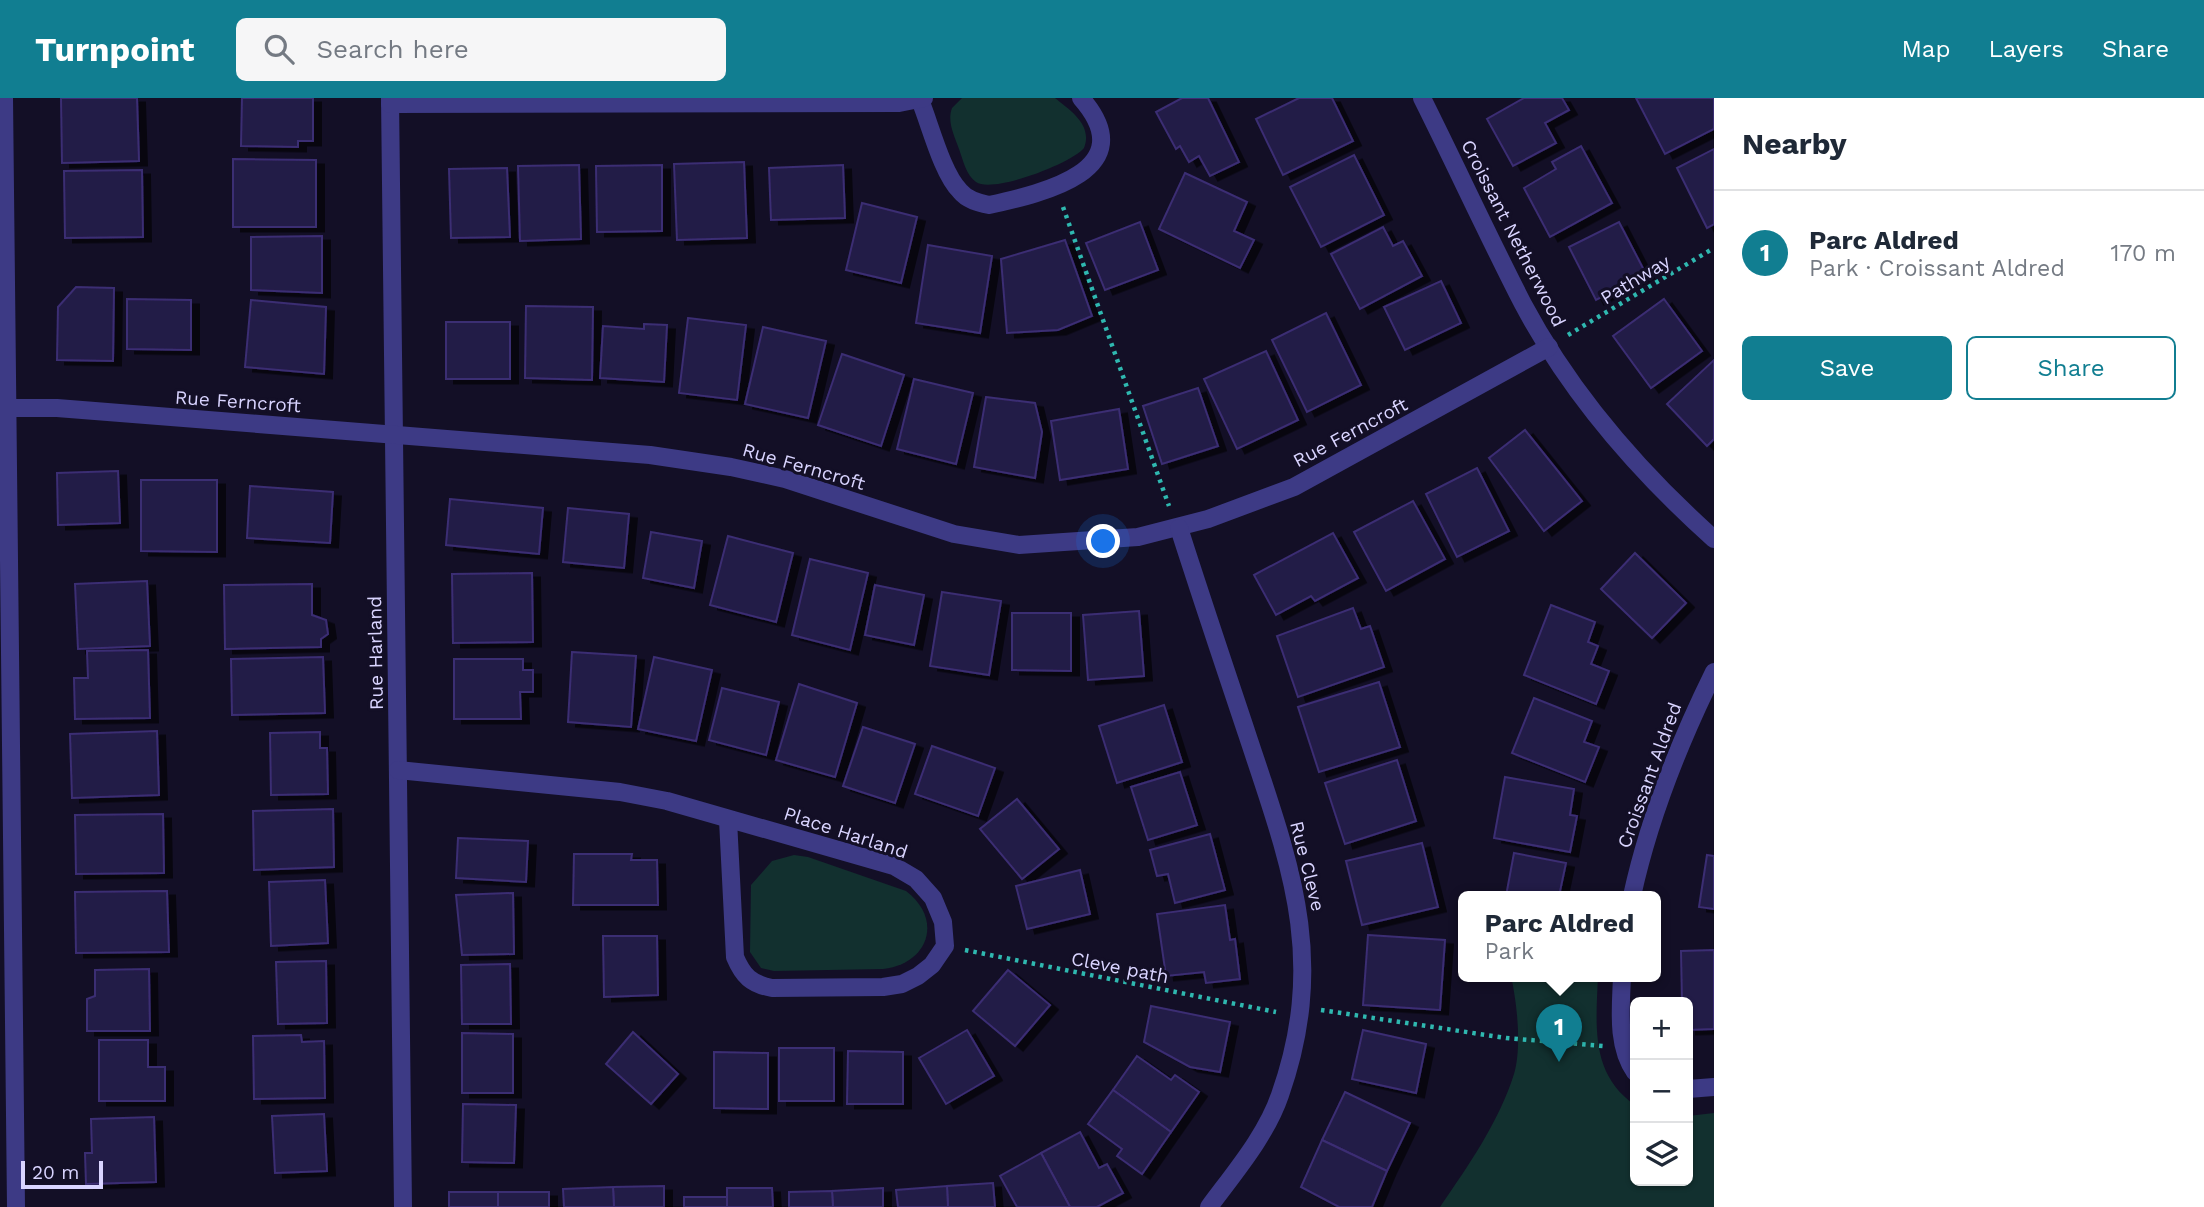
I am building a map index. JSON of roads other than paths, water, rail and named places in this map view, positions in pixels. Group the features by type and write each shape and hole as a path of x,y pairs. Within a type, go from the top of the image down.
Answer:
{"street":[{"path":"4,98 4,408 16,1207"},
{"path":"390,101 899,103 922,99 951,178 960,192 975,202 989,205 1080,177 1094,163 1100,149 1100,130 1093,112 1081,98"},
{"name":"Croissant Netherwood","path":"1422,98 1524,306 1549,347 1607,430 1653,482 1714,539"},
{"name":"Rue Harland","path":"390,101 403,1207"},
{"name":"Rue Ferncroft","path":"4,408 71,409 650,455 731,467 785,480 954,534 1019,545 1138,537 1179,528 1294,487 1549,347"},
{"name":"Rue Cleve","path":"1179,528 1289,858 1302,930 1298,1026 1279,1097 1255,1142 1209,1207"},
{"name":"Croissant Aldred","path":"1633,891 1640,858 1667,779 1686,728 1714,672"},
{"name":"Place Harland","path":"398,770 620,792 667,801 728,820 782,832 885,864 916,879 933,898 943,922 945,946 932,965 902,984 772,988 755,985 742,973 735,957 728,820"},
{"path":"1622,982 1622,1035 1630,1064"},
{"path":"1693,1089 1714,1087"}],"place":[{"name":"Parc Aldred","path":"1559,1062"}]}
